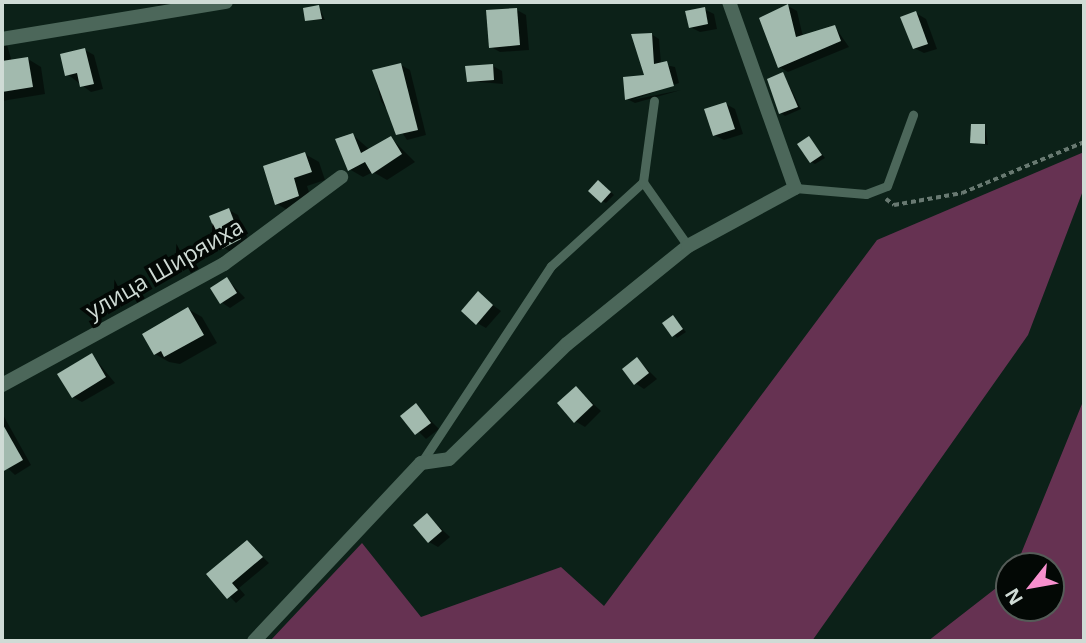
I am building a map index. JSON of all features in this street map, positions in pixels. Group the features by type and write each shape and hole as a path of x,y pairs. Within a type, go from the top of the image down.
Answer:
{"street":[{"path":"2,39 226,2"},
{"path":"254,641 421,463 449,459 567,344 688,246 795,188 729,2"},
{"name":"улица Ширяиха","path":"2,386 224,264 341,177"}],"lane":[{"path":"421,463 551,267 643,182 654,101"},
{"path":"795,188 878,192 892,178 913,115"},
{"path":"643,182 688,246"}],"path":[{"path":"878,192 894,205 962,193 1084,142"}],"shaded area":[{"path":"1084,152 1084,188 1028,335 812,641 270,641 362,543 421,617 561,567 604,606 877,240"},
{"path":"1084,399 1084,641 928,641 995,589 995,622 1065,622 1065,552 1022,552"}],"building":[{"path":"788,4 796,37 835,25 841,41 778,68 759,18"},
{"path":"319,5 322,19 305,21 303,8"},
{"path":"705,7 708,24 689,28 685,11"},
{"path":"517,8 520,45 489,48 486,10"},
{"path":"916,11 928,44 913,49 900,17"},
{"path":"652,33 654,64 667,61 674,86 625,100 623,77 644,75 631,34"},
{"path":"85,48 94,84 80,87 77,73 65,76 60,54"},
{"path":"28,57 33,87 2,92 2,61"},
{"path":"401,63 418,130 396,135 372,70"},
{"path":"493,64 494,80 467,82 465,66"},
{"path":"783,72 798,107 779,114 767,79"},
{"path":"726,102 735,129 713,136 704,109"},
{"path":"971,124 985,124 985,144 970,143"},
{"path":"353,133 361,153 391,136 402,154 372,174 365,162 348,171 335,139"},
{"path":"809,136 822,155 810,163 797,144"},
{"path":"305,152 312,172 294,178 299,196 275,205 263,166"},
{"path":"598,180 611,192 601,203 588,191"},
{"path":"229,208 241,239 222,249 209,216"},
{"path":"227,277 237,293 220,304 210,288"},
{"path":"478,291 493,305 476,325 461,311"},
{"path":"188,307 204,335 164,357 161,351 154,355 142,334"},
{"path":"673,315 683,329 672,337 662,323"},
{"path":"92,353 106,377 72,398 57,374"},
{"path":"637,357 649,373 634,385 622,369"},
{"path":"576,386 593,405 574,423 557,403"},
{"path":"416,403 431,423 415,435 400,416"},
{"path":"2,423 23,460 2,472"},
{"path":"427,513 442,531 428,543 413,525"},
{"path":"247,540 263,557 232,583 238,590 227,599 206,574"}]}
